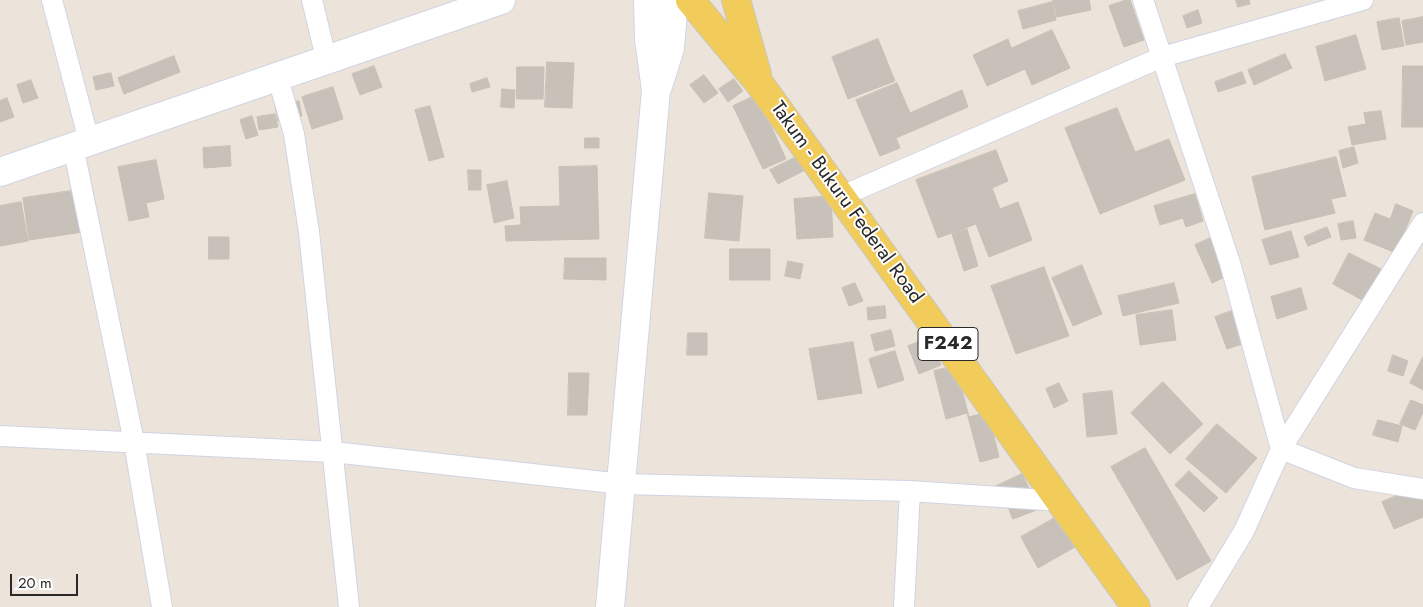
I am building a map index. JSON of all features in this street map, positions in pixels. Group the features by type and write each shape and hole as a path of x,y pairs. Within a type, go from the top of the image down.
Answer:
{"main road":[{"name":"Takum - Bukuru Federal Road","path":"690,0 760,83 1136,607"},
{"name":"F242","path":"736,0 760,83"}],"street":[{"path":"52,0 81,143 162,607"},
{"path":"312,0 326,58"},
{"path":"0,172 326,58 501,0"},
{"path":"610,607 656,90 649,39 648,0"},
{"path":"656,90 670,48 674,0"},
{"path":"1143,0 1230,263 1281,449"},
{"path":"842,196 1162,57 1363,0"},
{"path":"277,75 294,134 309,232 349,607"},
{"path":"1198,607 1244,531 1281,449 1423,223"},
{"path":"0,436 333,452 622,484 910,490 1060,501"},
{"path":"1281,449 1354,478 1423,489"},
{"path":"904,607 910,490"}],"building":[{"path":"1053,0 1089,0 1091,10 1057,17"},
{"path":"1130,0 1144,40 1124,47 1109,6"},
{"path":"1236,0 1249,0 1250,4 1238,7"},
{"path":"1052,2 1056,20 1023,29 1018,11"},
{"path":"1198,10 1202,23 1187,28 1183,16"},
{"path":"1423,17 1423,42 1406,45 1402,21"},
{"path":"1399,18 1404,46 1382,50 1377,22"},
{"path":"1052,30 1070,68 1032,85 1025,69 987,86 973,55 1008,39 1011,48"},
{"path":"1356,35 1366,69 1325,81 1316,47"},
{"path":"878,39 895,81 848,99 832,57"},
{"path":"1285,54 1292,68 1254,85 1248,70"},
{"path":"174,56 180,72 124,94 118,78"},
{"path":"547,62 574,63 572,108 545,107"},
{"path":"374,66 382,87 360,95 352,74"},
{"path":"1403,66 1423,66 1423,127 1402,127"},
{"path":"517,67 544,67 543,99 517,99"},
{"path":"1242,72 1246,83 1218,92 1215,82"},
{"path":"111,73 114,86 96,90 93,77"},
{"path":"704,75 718,93 704,103 690,85"},
{"path":"487,78 490,87 472,92 470,84"},
{"path":"734,79 743,91 728,102 719,89"},
{"path":"31,80 38,98 23,103 17,85"},
{"path":"897,83 910,113 962,90 968,107 896,138 900,148 880,156 856,100"},
{"path":"333,87 343,119 312,129 302,97"},
{"path":"502,89 515,90 514,108 501,107"},
{"path":"757,95 786,159 763,169 733,106"},
{"path":"7,98 14,117 0,122 0,101"},
{"path":"299,101 302,116 278,121 275,106"},
{"path":"430,106 444,157 429,161 415,110"},
{"path":"1117,108 1135,152 1169,139 1185,180 1100,214 1065,128"},
{"path":"1381,111 1386,139 1352,145 1348,127 1366,124 1364,113"},
{"path":"275,114 278,127 259,130 257,117"},
{"path":"252,116 258,135 246,139 240,120"},
{"path":"585,138 599,138 599,148 585,148"},
{"path":"230,146 231,166 204,168 203,148"},
{"path":"1354,147 1358,163 1343,168 1339,151"},
{"path":"996,150 1008,181 992,188 1000,209 1018,202 1032,240 989,257 976,224 938,238 916,180"},
{"path":"800,155 807,169 778,184 770,170"},
{"path":"1336,157 1346,196 1331,199 1335,213 1265,230 1252,177"},
{"path":"156,160 164,199 146,203 149,217 129,221 118,167"},
{"path":"597,166 599,239 506,241 505,226 521,225 520,207 560,206 559,167"},
{"path":"468,170 481,170 481,190 469,190"},
{"path":"507,181 514,218 494,223 487,185"},
{"path":"78,190 83,232 29,240 23,198"},
{"path":"709,193 743,196 739,241 705,238"},
{"path":"1195,194 1203,221 1186,227 1183,218 1160,225 1154,206"},
{"path":"831,196 833,237 797,239 794,199"},
{"path":"21,202 28,241 0,246 0,206"},
{"path":"1396,204 1413,211 1396,253 1364,240 1375,213 1390,219"},
{"path":"1353,221 1356,238 1341,240 1338,224"},
{"path":"1327,227 1331,237 1308,246 1304,237"},
{"path":"967,229 978,266 964,271 952,234"},
{"path":"1291,231 1299,257 1270,265 1262,240"},
{"path":"1219,234 1236,272 1212,283 1195,245"},
{"path":"209,237 229,237 229,259 209,259"},
{"path":"730,249 770,249 770,280 730,280"},
{"path":"1349,253 1381,269 1364,301 1333,284"},
{"path":"565,258 606,258 606,280 564,279"},
{"path":"788,261 803,264 800,279 785,276"},
{"path":"1082,265 1102,314 1073,326 1052,278"},
{"path":"1044,267 1069,336 1016,354 991,286"},
{"path":"855,283 863,301 849,306 842,288"},
{"path":"1174,283 1179,303 1123,316 1118,296"},
{"path":"1301,288 1307,309 1277,319 1271,297"},
{"path":"885,306 886,318 868,320 867,308"},
{"path":"1242,307 1254,340 1227,349 1215,317"},
{"path":"1172,310 1176,340 1140,345 1136,315"},
{"path":"891,330 895,346 875,351 871,335"},
{"path":"688,333 707,333 707,355 687,355"},
{"path":"930,338 941,365 919,374 908,346"},
{"path":"853,342 862,393 818,400 809,349"},
{"path":"895,351 904,380 878,388 869,359"},
{"path":"1393,355 1408,361 1403,376 1388,371"},
{"path":"1423,357 1423,390 1410,383"},
{"path":"956,366 969,417 988,412 999,457 980,462 967,413 946,419 934,371"},
{"path":"569,373 589,373 587,415 568,415"},
{"path":"1163,382 1203,424 1170,454 1131,413"},
{"path":"1059,383 1068,401 1054,408 1046,389"},
{"path":"1112,391 1117,434 1087,437 1083,394"},
{"path":"1411,400 1423,405 1423,412 1415,430 1400,424"},
{"path":"1378,420 1402,426 1398,442 1373,435"},
{"path":"1217,424 1257,458 1226,493 1186,459"},
{"path":"1145,448 1211,561 1177,580 1111,467"},
{"path":"1189,471 1218,498 1204,512 1175,485"},
{"path":"1022,474 1029,488 998,504 990,489"},
{"path":"1417,487 1423,502 1423,517 1394,529 1382,502"},
{"path":"1007,504 1042,508 1013,519"},
{"path":"1058,516 1075,547 1038,568 1021,537"}]}
